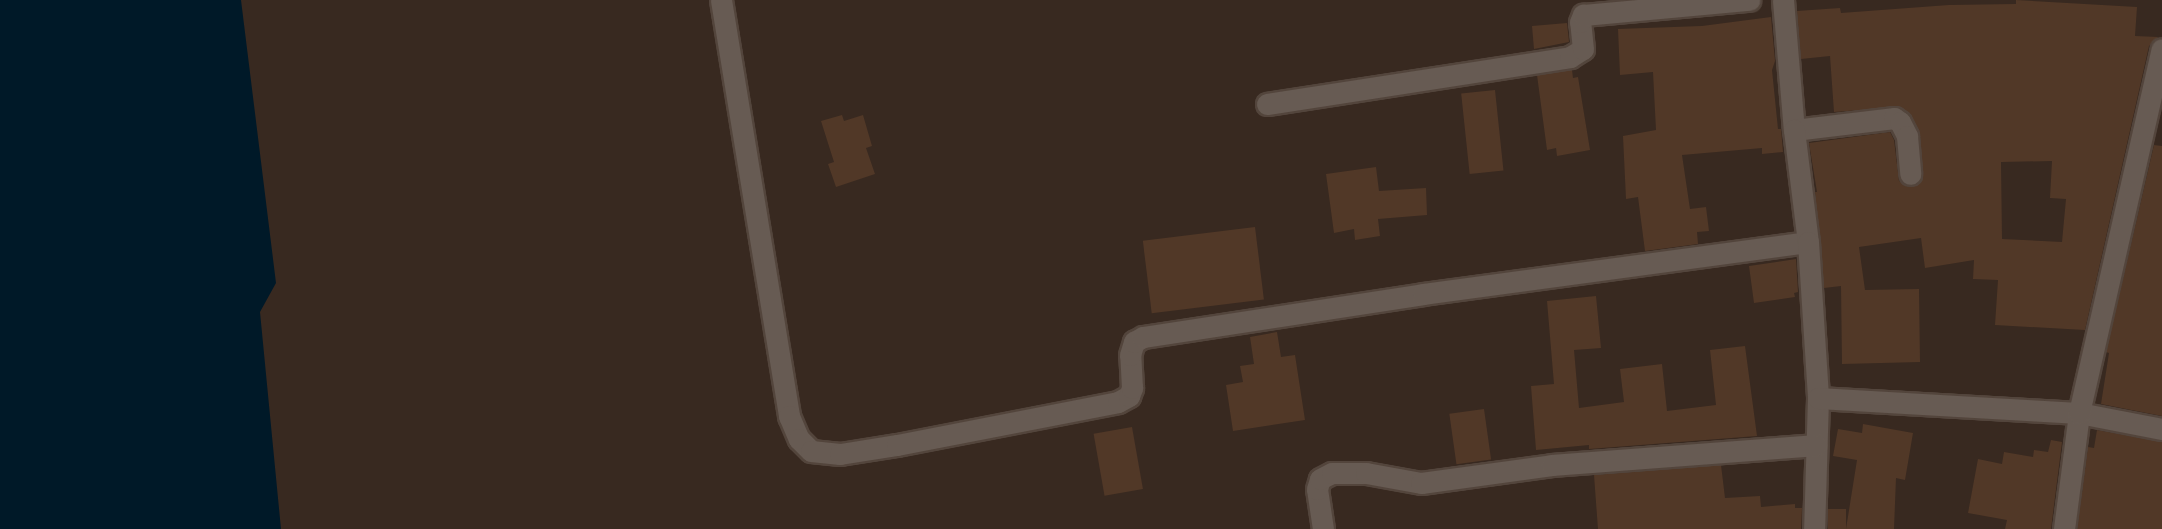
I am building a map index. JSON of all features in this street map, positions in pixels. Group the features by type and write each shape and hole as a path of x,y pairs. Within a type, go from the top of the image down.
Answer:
{"street":[{"path":"721,0 789,416 799,439 811,451 840,454 886,447 1118,401 1129,396 1132,388 1130,355 1134,342 1143,337 1423,294 1808,242"},
{"path":"1268,104 1570,57 1583,49 1580,22 1583,15 1749,0"},
{"path":"1783,0 1794,130 1808,242 1818,398 1814,529"},
{"path":"2064,529 2079,414 2162,49"},
{"path":"1794,130 1895,118 1907,136 1909,174"},
{"path":"1818,398 2079,414 2162,429"},
{"path":"1323,529 1317,489 1320,479 1332,472 1366,473 1421,483 1552,465 1816,445"}],"water":[{"path":"0,0 241,0 276,283 260,312 281,529 0,529"}],"building":[{"path":"2016,0 2137,7 2135,36 2158,37 2149,46 2085,330 1995,325 1998,280 1973,279 1974,260 1925,268 1921,238 1859,247 1865,290 1919,289 1920,362 1842,364 1841,286 1824,288 1817,192 1809,143 1890,132 1894,140 1899,181 1910,187 1922,179 1920,135 1911,116 1900,107 1834,112 1830,56 1801,59 1797,11 1840,8 1841,13 1949,5 2016,4","holes":["2052,161 2050,198 2066,199 2062,242 2002,239 2001,162"]},
{"path":"1771,17 1775,61 1772,70 1783,152 1762,154 1762,148 1682,155 1690,209 1706,207 1709,231 1697,232 1698,244 1645,251 1638,197 1626,199 1623,136 1656,130 1653,72 1620,75 1618,29 1702,26"},
{"path":"1567,23 1569,42 1534,49 1532,26"},
{"path":"1572,70 1573,78 1578,77 1590,150 1557,156 1556,148 1547,150 1537,75"},
{"path":"1495,90 1503,171 1470,174 1461,94"},
{"path":"842,115 844,121 863,115 872,146 866,148 875,174 836,187 828,164 834,162 821,121"},
{"path":"2154,145 2162,146 2162,416 2101,404 2109,353 2106,352"},
{"path":"1376,167 1379,191 1426,188 1427,215 1378,219 1380,236 1355,240 1354,229 1334,233 1326,174"},
{"path":"1255,227 1264,299 1152,313 1143,241"},
{"path":"1796,259 1798,292 1794,293 1795,297 1754,303 1749,266"},
{"path":"1596,296 1601,348 1574,350 1579,408 1624,402 1620,369 1662,364 1667,411 1716,405 1710,350 1745,346 1757,436 1589,449 1589,445 1536,450 1531,386 1554,384 1547,301"},
{"path":"1277,332 1281,357 1295,355 1305,420 1233,431 1226,385 1243,382 1240,366 1254,364 1250,337"},
{"path":"1484,409 1491,460 1456,464 1449,414"},
{"path":"1863,424 1913,433 1905,480 1896,478 1894,529 1846,529 1857,460 1833,456 1838,429 1862,433"},
{"path":"1132,427 1143,489 1105,496 1094,434"},
{"path":"2097,430 2162,442 2162,529 2077,529 2088,447 2094,448"},
{"path":"2051,440 2062,442 2051,529 2005,529 2007,520 1968,513 1978,459 2002,464 2004,452 2033,457 2034,450 2048,452"},
{"path":"1721,465 1725,498 1760,496 1761,507 1795,504 1795,508 1802,508 1801,529 1598,529 1594,475"},
{"path":"1828,509 1846,509 1846,529 1828,529"}]}
